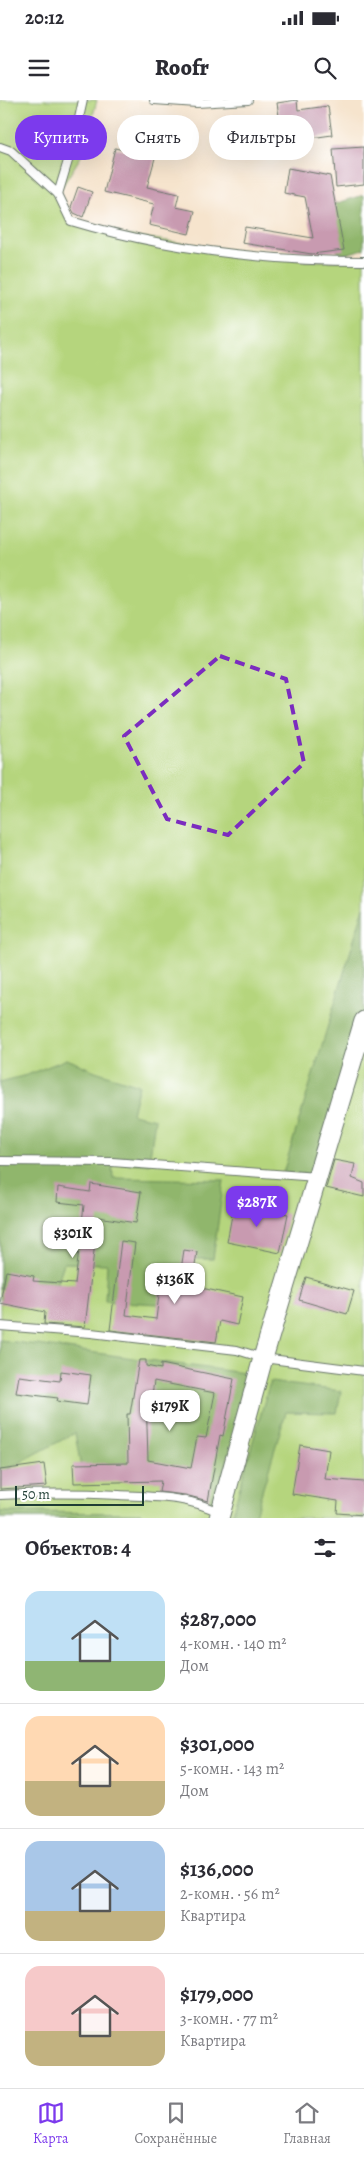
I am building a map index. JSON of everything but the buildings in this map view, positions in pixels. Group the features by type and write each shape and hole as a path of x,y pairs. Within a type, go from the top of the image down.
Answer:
{"street":[{"path":"220,1516 263,1358 364,1021"}],"lane":[{"path":"58,194 74,142 83,100"},
{"path":"154,100 197,104 248,100"},
{"path":"0,147 11,151 58,194 71,221 113,233 186,246 304,261 364,261"},
{"path":"0,1161 112,1162 317,1177"},
{"path":"0,1326 91,1333 237,1350 263,1358 364,1371"},
{"path":"0,1495 54,1492 154,1496 189,1501 220,1516"}],"highlighted area":[{"path":"220,656 286,679 304,763 228,835 167,819 124,736"}],"green space":[{"path":"0,100 97,100 93,115 15,115 15,160 79,160 58,193 71,221 113,233 304,261 364,261 364,1518 0,1518"},
{"path":"364,195 364,249 339,256 324,207"},
{"path":"364,907 364,1025 319,1175 283,1173"},
{"path":"67,1059 95,1071 139,1085 132,1114 155,1119 149,1164 112,1163 113,1178 224,1180 213,1259 192,1259 177,1305 105,1301 107,1264 64,1263 54,1294 0,1288 0,1082 27,1075"},
{"path":"0,1340 251,1374 215,1504 176,1485 130,1472 82,1474 75,1433 0,1473"},
{"path":"270,1382 341,1391 337,1413 286,1412 254,1518 231,1518"},
{"path":"0,1512 141,1513 143,1518 0,1518"}]}
